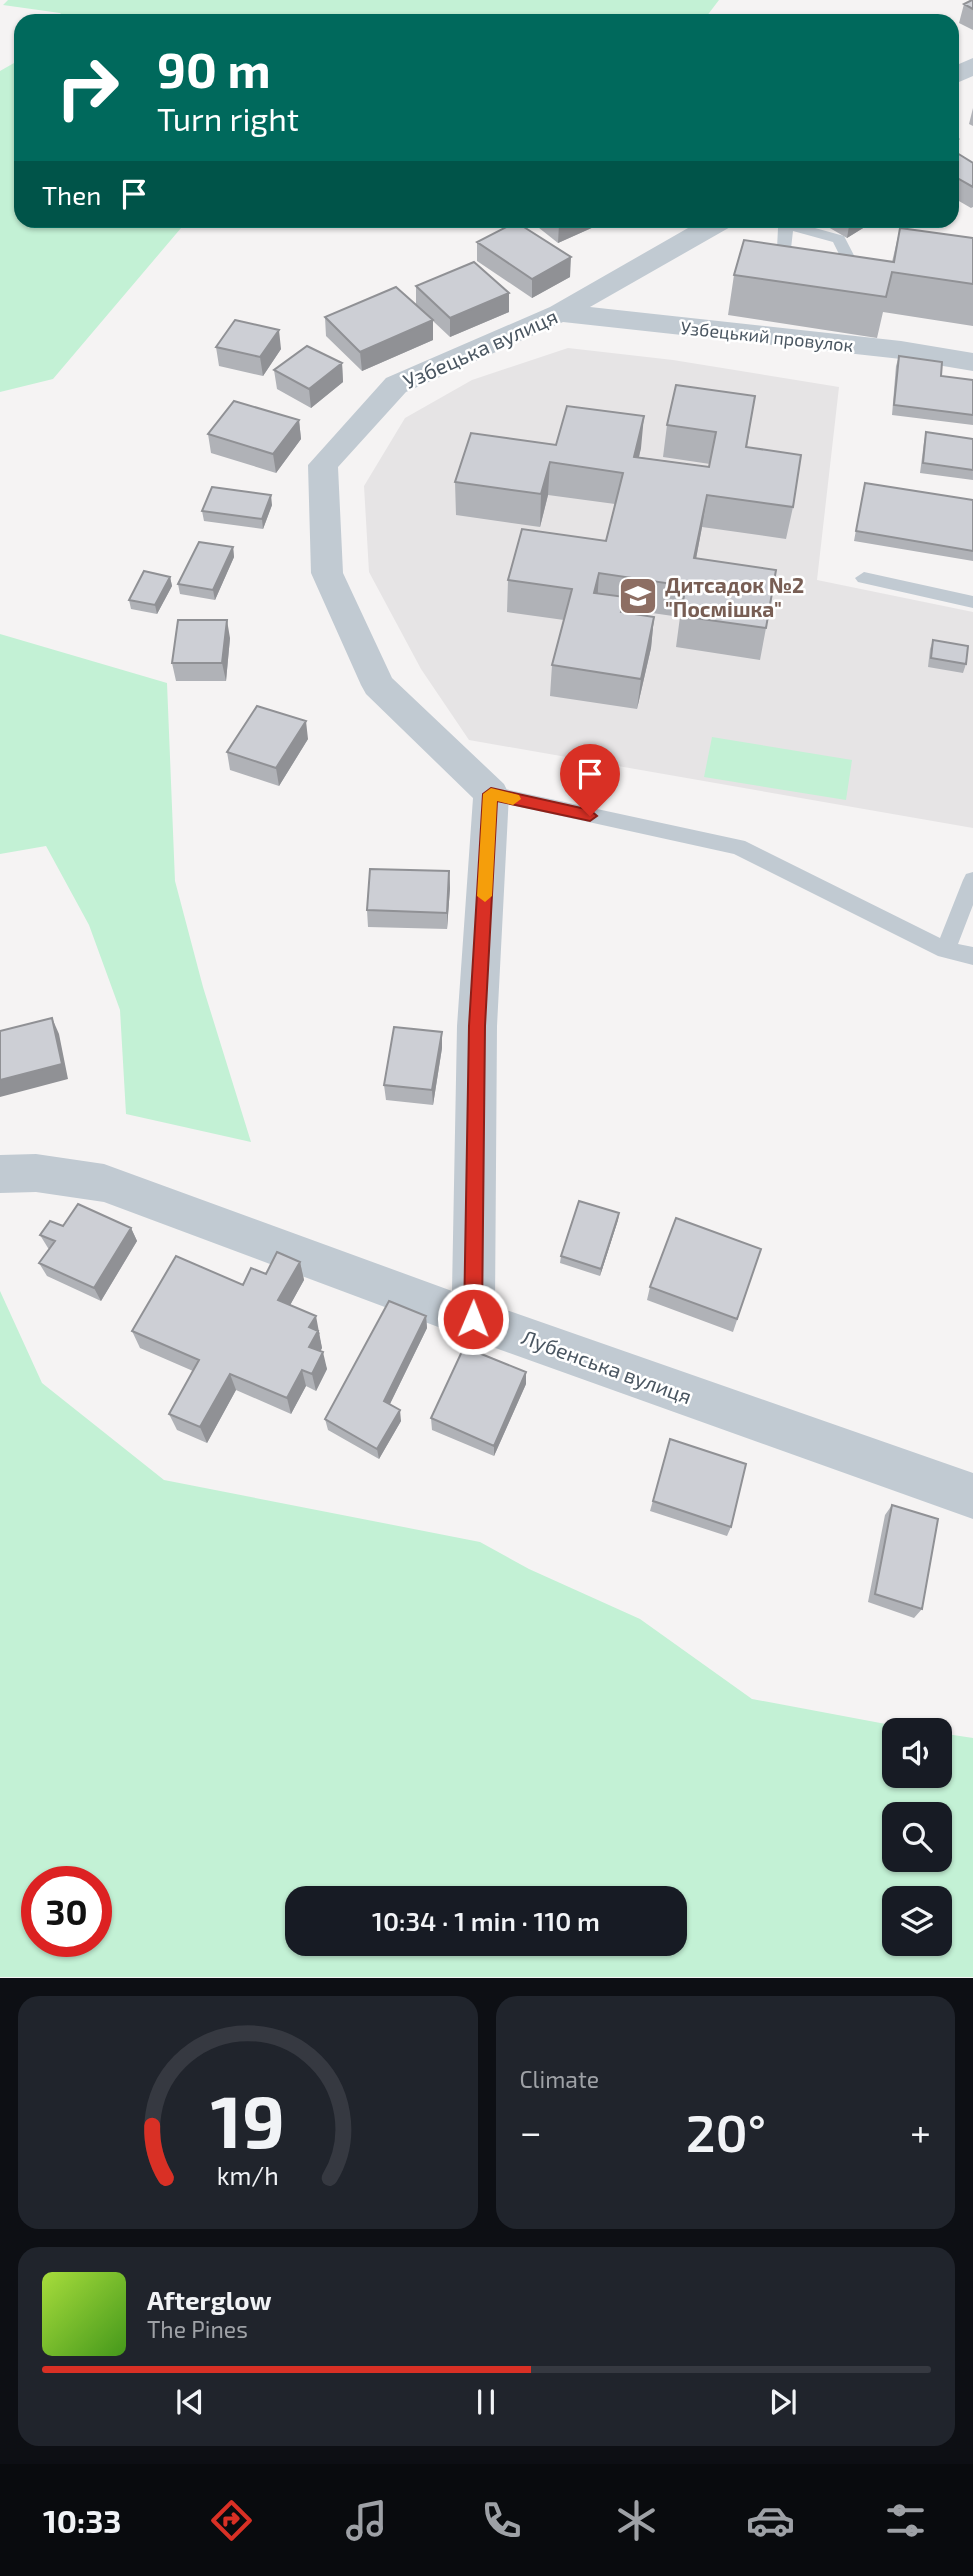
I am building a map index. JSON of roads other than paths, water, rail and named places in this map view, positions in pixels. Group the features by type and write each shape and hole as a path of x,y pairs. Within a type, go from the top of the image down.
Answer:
{"street":[{"name":"Узбецька вулиця","path":"491,794 378,685 327,573 323,465 396,385 560,313 708,228"},
{"name":"Узбецький провулок","path":"560,313 901,350 973,362"},
{"path":"473,1319 477,1026 491,794"},
{"name":"Лубенська вулиця","path":"0,1174 36,1173 104,1183 473,1319 973,1496"}],"lane":[{"path":"781,266 786,228"},
{"path":"797,228 839,239 852,267"},
{"path":"864,578 973,602"},
{"path":"491,794 738,848 945,950 973,956"},
{"path":"945,950 973,880"}],"place":[{"name":"Дитсадок №2 \"Посмішка\"","path":"638,596"}]}
